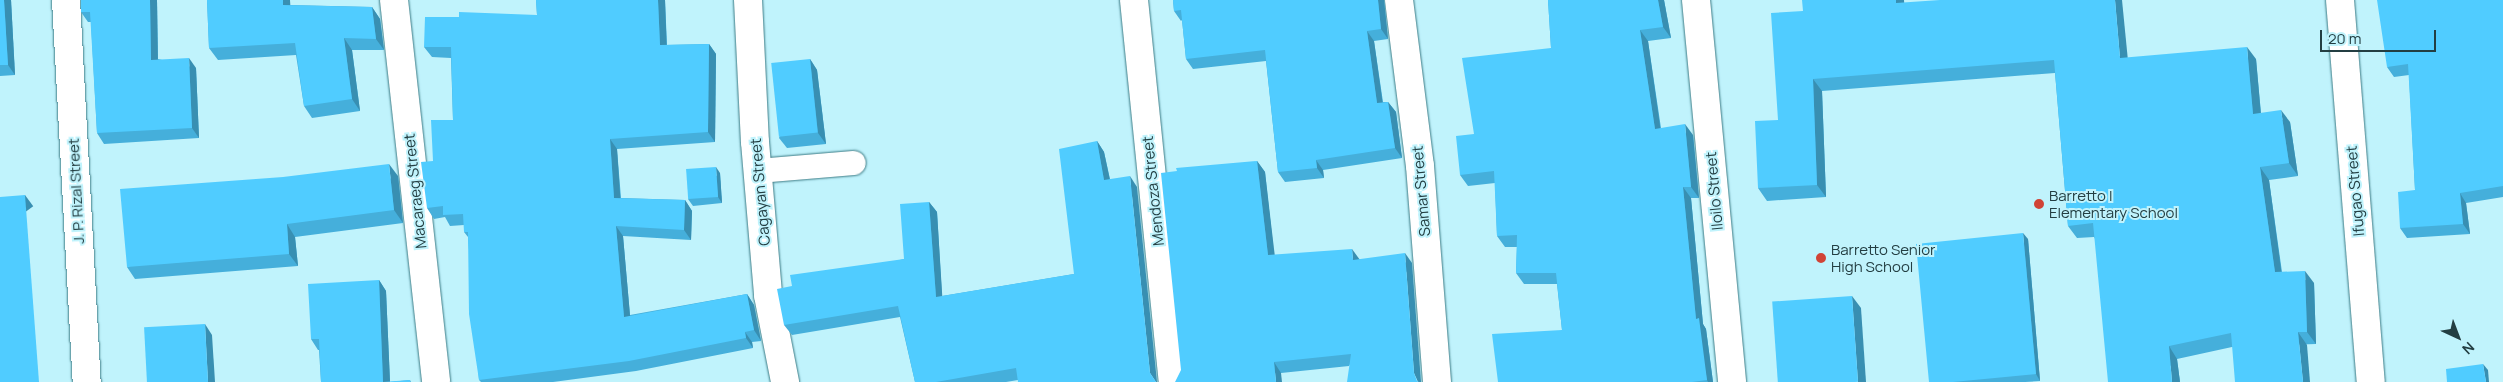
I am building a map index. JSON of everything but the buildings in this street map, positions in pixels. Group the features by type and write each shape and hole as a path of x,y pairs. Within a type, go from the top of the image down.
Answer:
{"street":[{"name":"J. P. Rizal Street","path":"66,0 87,382"},
{"name":"Macaraeg Street","path":"394,0 436,382"},
{"name":"Cagayan Street","path":"748,0 758,171 768,295 785,382"},
{"name":"Mendoza Street","path":"1134,0 1173,382"},
{"name":"Samar Street","path":"1399,0 1420,166 1438,382"},
{"name":"Iloilo Street","path":"1696,0 1732,382"},
{"name":"Ifugao Street","path":"2340,0 2371,382"}],"lane":[{"path":"758,171 854,163"}],"place":[{"name":"Barretto I Elementary School","path":"2039,204"},
{"name":"Barretto Senior High School","path":"1821,258"}]}
